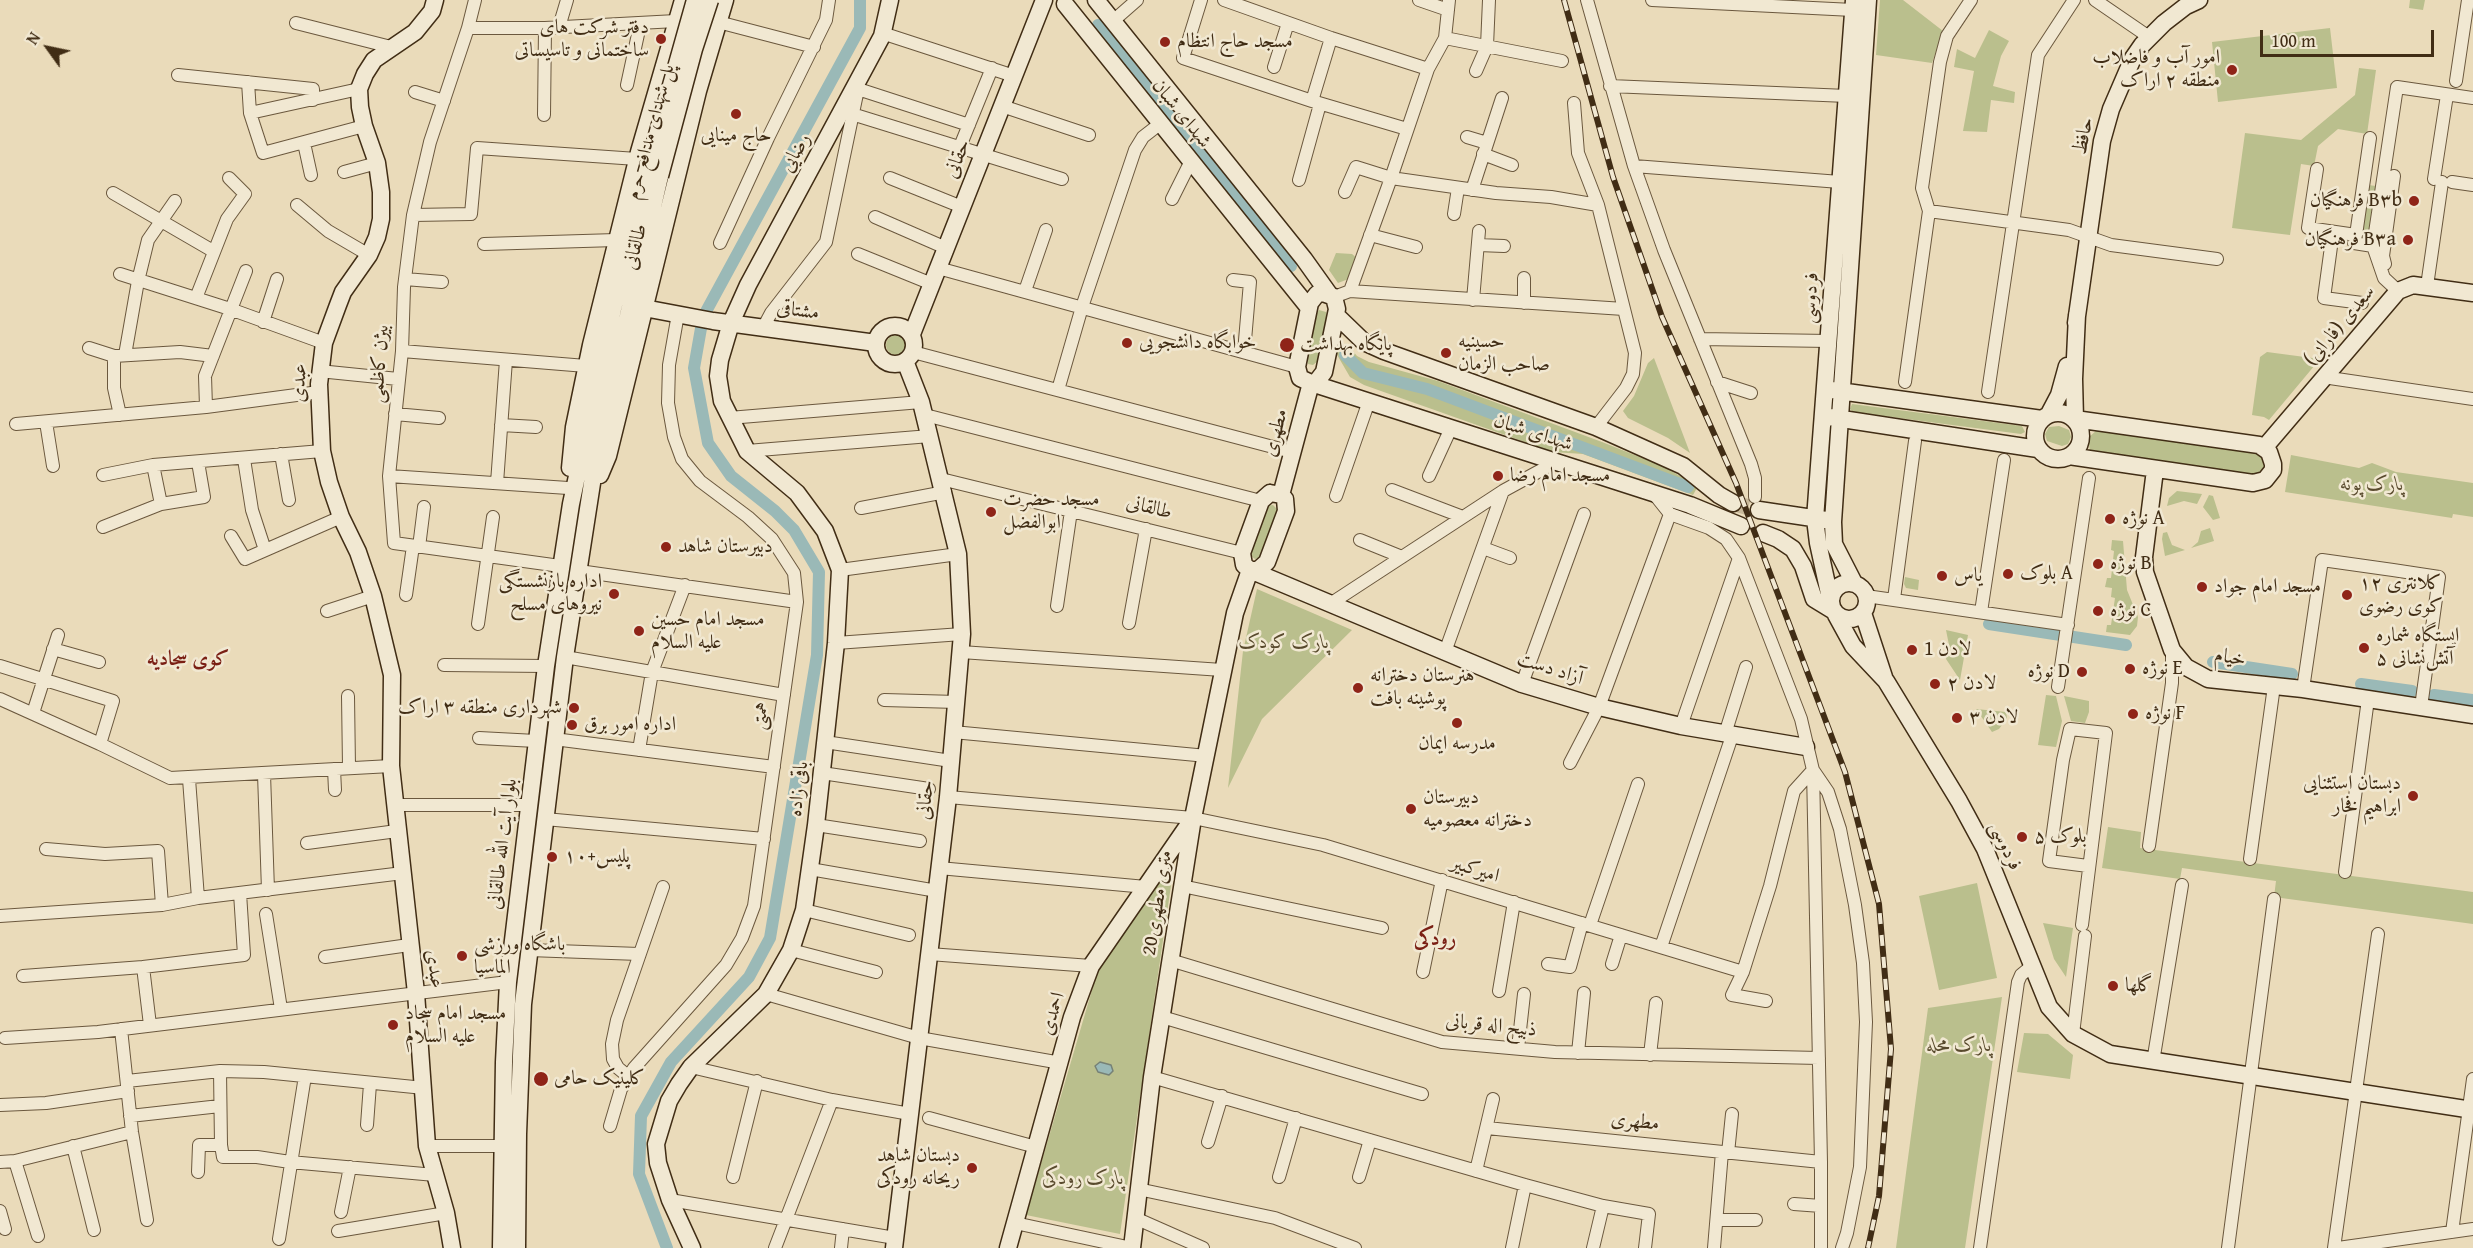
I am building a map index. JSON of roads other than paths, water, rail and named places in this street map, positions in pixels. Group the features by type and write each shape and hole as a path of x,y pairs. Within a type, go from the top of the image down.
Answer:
{"street":[{"path":"250,113 359,89 374,60 415,32 425,22 435,0"},
{"name":"بیژن کاظمی","path":"475,0 430,142 413,215 405,279 402,351 389,476 394,543 560,566"},
{"path":"559,27 567,0"},
{"name":"طالقانی","path":"569,496 574,427 586,366 638,156 683,0"},
{"name":"پل شهدای مدافع حرم","path":"653,175 695,0"},
{"name":"پل شهدای مدافع حرم","path":"590,449 613,309 653,175 710,0"},
{"name":"طالقانی","path":"589,504 608,456 680,160 724,0"},
{"path":"720,243 785,102 814,47 826,20 829,0"},
{"name":"رضایی","path":"731,323 753,277 859,83 882,33 890,0"},
{"name":"حقانی","path":"912,334 1044,0"},
{"name":"شهدای شبان","path":"1096,0 1331,296"},
{"path":"1113,21 1137,0"},
{"path":"1201,0 1183,58 1407,129"},
{"path":"1224,0 1428,69"},
{"path":"1350,291 1428,69 1445,38 1448,5 1419,0"},
{"path":"1476,71 1487,46 1489,0"},
{"path":"1587,0 1634,166 1664,250 1751,464 1755,478 1757,503 1833,522"},
{"path":"1652,0 1853,5"},
{"name":"فردوسی","path":"1854,583 1834,544 1833,522 1868,0"},
{"path":"1905,382 1929,211 1922,188 1940,62 1947,36 1971,0"},
{"path":"1988,392 2038,55 2074,0"},
{"path":"2095,0 2149,37"},
{"name":"حافظ","path":"2077,315 2102,141 2110,109 2133,58 2149,37 2186,6 2199,0"},
{"path":"2456,81 2468,0"},
{"name":"شهدای شبان","path":"1067,1 1309,308"},
{"name":"فردوسی","path":"1853,5 1825,389 1808,517 1818,543 1833,607 1853,646 1886,681 1942,771 1985,849 2049,1007 2073,1034"},
{"path":"468,28 640,25 676,21"},
{"path":"718,22 814,47"},
{"path":"296,23 391,47"},
{"path":"1274,67 1288,23"},
{"path":"627,85 640,25"},
{"path":"544,115 545,28"},
{"path":"882,33 1014,76"},
{"path":"1299,180 1331,38"},
{"path":"1445,38 1562,61"},
{"path":"959,149 992,68"},
{"path":"178,75 313,89 314,100"},
{"path":"248,82 250,113 263,153 364,126"},
{"path":"763,328 771,313 826,242 859,83 969,125"},
{"path":"657,85 677,98 688,97 698,91"},
{"path":"1610,86 1847,96"},
{"path":"2394,287 2383,256 2397,87 2473,98"},
{"name":"عبدی","path":"359,89 364,126 377,163 381,192 381,219 377,237 369,255 343,292 324,343 319,371 322,451 329,482 341,517 358,552 373,596 392,675 391,766 416,993 427,1146 446,1213 452,1248"},
{"path":"415,92 444,101"},
{"path":"2427,286 2443,181 2447,94"},
{"path":"1472,190 1502,98"},
{"path":"1574,103 1578,153 1598,205 1635,354 1633,374 1626,388 1596,427"},
{"path":"1002,106 1089,135"},
{"path":"852,114 1062,179"},
{"path":"1058,390 1082,307 1135,150 1143,137 1161,123"},
{"path":"1467,137 1512,165"},
{"path":"2370,138 2354,243 2373,246"},
{"path":"304,143 311,175"},
{"path":"413,215 471,214 477,148 638,156 647,147 661,145 674,150 680,160"},
{"path":"1172,199 1191,161"},
{"path":"345,172 377,163"},
{"path":"1634,166 1840,182"},
{"path":"1345,192 1356,167 1391,178 1472,190 1551,197 1598,205"},
{"path":"2317,169 2308,228 2356,235"},
{"path":"2365,170 2390,174"},
{"path":"2390,174 2373,246 2384,278 2394,287"},
{"path":"196,298 226,219 246,194 229,178"},
{"path":"890,178 962,207"},
{"path":"2443,181 2473,185"},
{"path":"1454,214 1458,188"},
{"path":"113,193 213,251"},
{"path":"120,415 114,388 119,356 148,240 175,201"},
{"path":"297,205 328,231 369,255"},
{"path":"1929,211 2069,230 2111,245 2217,259"},
{"path":"875,217 946,248"},
{"path":"1025,291 1046,230"},
{"path":"1473,300 1479,231"},
{"path":"2333,232 2324,298 2362,303"},
{"path":"1370,236 1416,247"},
{"path":"484,244 616,240"},
{"path":"1478,245 1504,246"},
{"path":"858,254 932,284"},
{"path":"938,268 1297,367"},
{"path":"206,407 205,376 246,271"},
{"path":"120,274 230,309 324,343"},
{"path":"1524,278 1524,303"},
{"path":"262,322 277,279"},
{"path":"405,279 442,282"},
{"path":"1233,280 1250,282 1244,352"},
{"name":"سعدی (فارابی)","path":"2265,448 2394,287 2427,286 2473,293"},
{"path":"1311,383 1300,378 1297,367 1309,308 1312,298 1317,294 1331,296 1350,291 1624,309"},
{"name":"مطهری","path":"1272,549 1286,510 1285,499 1281,495 1311,383 1317,381 1324,372 1336,315 1337,303 1331,296"},
{"name":"مشتاقی","path":"644,308 713,321 876,344"},
{"name":"همتی","path":"610,1126 621,1089 628,1077 651,1046 726,965 742,938 754,906 796,602 794,573 772,539 748,516 700,481 682,459 674,437 668,403 669,365 683,315"},
{"name":"شهدای شبان","path":"1336,315 1364,342 1596,427 1683,466 1719,495 1733,503"},
{"path":"2038,449 2035,433 2063,383 2077,315"},
{"path":"2069,456 2080,442 2080,430 2075,419 2074,379 2077,315"},
{"name":"باقی زاده","path":"692,1248 670,1200 658,1163 656,1144 669,1101 691,1067 766,994 791,950 804,910 836,643 840,570 825,531 797,493 747,451 729,418 722,401 718,376 723,347 731,323"},
{"path":"909,357 915,343 912,334 904,328 893,326 880,334 876,344 877,349 883,360 894,364 909,357 1058,390 1293,452"},
{"path":"1701,339 1829,341"},
{"path":"88,348 119,356 180,352 213,356"},
{"path":"402,351 586,366"},
{"name":"حقانی","path":"895,1243 948,797 962,634 958,554 943,485 909,357"},
{"path":"497,483 506,360"},
{"path":"319,371 398,379"},
{"path":"2324,377 2473,399"},
{"path":"1718,382 1751,393"},
{"name":"شهدای شبان","path":"1311,383 1654,494 1741,526"},
{"path":"1822,416 2038,449 2052,458 2069,456 2259,483 2265,480 2273,469 2272,457 2265,448 2075,419 2064,413 2045,416 1825,389"},
{"path":"16,424 206,407 319,392"},
{"path":"1336,496 1369,401"},
{"path":"729,418 923,408 1261,501"},
{"path":"395,414 439,418"},
{"path":"46,422 53,466"},
{"path":"501,425 536,428"},
{"path":"1429,476 1451,428"},
{"path":"747,451 930,436"},
{"path":"1893,599 1915,441"},
{"name":"بلوار آیت الله طالقانی","path":"501,1248 508,982 536,741 569,496 590,449"},
{"name":"بلوار آیت الله طالقانی","path":"517,1248 520,1063 529,950 565,657 589,504 590,449"},
{"path":"103,475 153,465 322,451"},
{"path":"281,454 289,500"},
{"path":"244,459 252,510 265,550"},
{"path":"1981,612 2004,460"},
{"path":"103,527 161,504 204,497 198,462"},
{"path":"1329,604 1503,491 1556,462"},
{"path":"153,465 161,504"},
{"name":"خیام","path":"2155,470 2144,564 2172,650 2186,667 2208,679 2303,689 2473,715"},
{"path":"389,476 497,483 569,496"},
{"path":"2058,687 2089,478"},
{"path":"861,508 943,485"},
{"name":"طالقانی","path":"943,485 1071,511 1242,553"},
{"path":"1392,490 1463,517"},
{"path":"1445,652 1503,491"},
{"path":"1272,549 1263,567 1258,570 1250,570 1244,565 1242,553 1261,501 1270,493 1281,495"},
{"path":"1654,494 1670,514 1719,534 1731,545 1801,719 1813,770 1820,1058 1821,1248"},
{"path":"406,595 424,507"},
{"path":"1057,606 1071,511"},
{"path":"1522,684 1584,514"},
{"path":"1570,763 1599,707 1670,514"},
{"path":"231,537 245,559 341,517"},
{"path":"477,624 493,517"},
{"path":"1129,623 1146,529"},
{"path":"1763,533 1793,549 1803,566 1814,599 1833,607 1841,618 1852,619 1863,613 1867,602 1866,596 1863,590 1854,583 1842,584 1836,587 1833,607"},
{"path":"1360,540 1402,557"},
{"path":"1482,548 1510,558"},
{"path":"1272,549 1282,572 1294,589"},
{"path":"840,570 958,554"},
{"path":"1681,726 1738,558"},
{"path":"2303,689 2322,560 2428,575 2439,577 2421,707"},
{"name":"آزاد دست","path":"1250,570 1522,684 1599,707 1681,726 1806,747"},
{"name":"20متری مطهری","path":"1132,1248 1152,1077 1193,818 1235,613 1250,570"},
{"path":"579,571 796,602"},
{"path":"639,750 652,672 685,585"},
{"path":"327,611 373,596"},
{"path":"1866,596 1981,612 2067,633"},
{"name":"فردوسی","path":"1863,613 1886,681"},
{"path":"836,643 962,634"},
{"path":"33,713 58,635"},
{"path":"53,649 99,662"},
{"path":"2150,846 2172,683 2172,650"},
{"path":"961,651 1222,670"},
{"path":"565,657 784,695"},
{"path":"444,665 546,666"},
{"path":"0,666 113,701 100,744"},
{"path":"1661,947 1729,735 1746,667"},
{"path":"2250,859 2274,686"},
{"path":"348,696 349,767"},
{"path":"0,699 170,778 189,779 391,766"},
{"path":"2345,872 2368,699"},
{"path":"884,700 957,702"},
{"path":"2088,866 2049,861 2063,760 2070,729 2106,734 2088,866 2073,1034 2110,1054 2471,1110"},
{"path":"953,732 1207,756"},
{"path":"479,738 536,741"},
{"path":"554,739 774,766"},
{"path":"825,742 951,761"},
{"path":"334,769 335,790"},
{"path":"1766,1001 1732,995 1743,972 1770,886 1794,791 1813,770"},
{"path":"1813,770 1828,792 1840,829 1855,905 1866,1022 1860,1167 1842,1248"},
{"path":"822,772 929,789"},
{"path":"264,774 268,890"},
{"path":"189,779 198,898"},
{"path":"1548,964 1570,967 1638,784"},
{"name":"امیرکبیر","path":"948,797 1193,818 1323,845 1743,972"},
{"path":"395,805 528,806"},
{"name":"احمدی","path":"1008,1248 1072,1017 1091,966 1193,818"},
{"path":"545,819 764,839"},
{"path":"816,825 920,841"},
{"path":"307,843 397,831"},
{"path":"46,849 105,854 158,851 162,905"},
{"path":"939,868 1146,887"},
{"path":"810,869 937,891"},
{"path":"0,916 162,905 198,898 403,873"},
{"path":"1423,972 1442,880"},
{"path":"2152,1062 2182,885"},
{"path":"628,1077 618,1068 613,1059 612,1044 617,1020 663,886"},
{"path":"1182,886 1382,928"},
{"path":"23,976 143,967 244,955 240,893"},
{"path":"2228,1248 2274,899"},
{"path":"1499,990 1514,902"},
{"path":"804,910 909,935"},
{"path":"266,915 280,1009"},
{"path":"2378,934 2336,1248 2473,1229"},
{"path":"1612,964 1622,935"},
{"path":"325,957 409,945"},
{"path":"529,950 639,954"},
{"path":"791,950 876,972"},
{"path":"929,954 1091,966"},
{"name":"ذبیح اله قربانی","path":"1170,960 1442,1042 1578,1053 1820,1058"},
{"path":"1980,1248 2018,982 2021,975 2032,966"},
{"path":"143,967 150,1025"},
{"path":"5,1038 121,1029 508,982"},
{"path":"1578,1053 1584,993"},
{"path":"766,994 919,1038 1061,1063"},
{"path":"1518,1048 1524,994"},
{"path":"1650,1055 1656,1003"},
{"path":"1162,1017 1422,1094"},
{"path":"121,1029 132,1132 147,1220"},
{"path":"691,1067 832,1100 910,1114"},
{"path":"0,1106 46,1103 127,1086 220,1071 264,1072 424,1088"},
{"path":"220,1071 222,1151"},
{"path":"279,1239 305,1076"},
{"path":"1152,1077 1525,1185 1603,1206 1649,1214 1645,1248"},
{"path":"2452,1232 2471,1110 2473,1079"},
{"path":"733,1178 757,1081"},
{"path":"367,1125 370,1084"},
{"path":"1208,1142 1222,1096"},
{"path":"1476,1171 1492,1099"},
{"path":"775,1248 832,1100"},
{"path":"130,1116 220,1106"},
{"path":"1714,1248 1725,1152 1732,1114"},
{"path":"929,1118 1036,1148"},
{"path":"1279,1177 1296,1118"},
{"name":"مطهری","path":"1487,1128 1821,1162"},
{"path":"0,1162 15,1161 132,1132"},
{"path":"1359,1177 1370,1140"},
{"path":"198,1172 199,1145 290,1162 435,1175"},
{"path":"73,1146 94,1230"},
{"path":"427,1146 502,1146"},
{"path":"15,1161 38,1236"},
{"path":"341,1212 350,1167"},
{"path":"1512,1248 1525,1185"},
{"path":"1138,1189 1275,1218 1355,1248"},
{"path":"670,1200 843,1229 895,1243"},
{"path":"1794,1204 1821,1206"},
{"path":"1593,1248 1603,1206"},
{"path":"0,1211 5,1229"},
{"path":"338,1231 446,1213"},
{"path":"1136,1218 1203,1248"},
{"path":"1717,1220 1756,1220"},
{"path":"1015,1223 1132,1248"},
{"path":"841,1248 843,1229"}],"water":[{"path":"1100,1062 1111,1065 1113,1071 1109,1075 1098,1072 1095,1066"}],"waterway":[{"path":"667,1248 639,1174 641,1116 671,1062 749,977 770,938 817,655 819,572 794,530 775,511 731,476 708,443 694,368 703,317 860,28 860,0"},
{"path":"1098,25 1291,266"},
{"path":"1345,355 1363,373 1427,389 1688,487"},
{"path":"1989,624 2126,645"},
{"path":"2213,662 2292,674"},
{"path":"2361,684 2412,691"},
{"path":"2434,695 2473,700"}],"tunnel":[{"path":"1733,503 1759,510"}],"railway":[{"path":"1564,0 1613,177 1662,317 1736,483 1845,772 1879,904 1891,1049 1879,1196 1868,1248"}],"place":[{"name":"دفتر شرکت های ساختمانی و تاسیساتی","path":"661,39"},
{"name":"مسجد حاج انتظام","path":"1165,42"},
{"name":"امور آب و فاضلاب منطقه ۲ اراک","path":"2232,70"},
{"name":"حاج مینایی","path":"736,114"},
{"name":"فرهنگیان B۳b","path":"2414,201"},
{"name":"فرهنگیان B۳a","path":"2408,240"},
{"name":"خوابگاه دانشجویی","path":"1127,343"},
{"name":"پایگاه بهداشت","path":"1287,345"},
{"name":"حسینیه صاحب الزمان","path":"1446,353"},
{"name":"مسجد امام رضا","path":"1498,476"},
{"name":"مسجد حضرت ابوالفضل","path":"991,512"},
{"name":"نوژه A","path":"2110,519"},
{"name":"دبیرستان شاهد","path":"666,547"},
{"name":"نوژه B","path":"2098,564"},
{"name":"بلوک A","path":"2008,574"},
{"name":"یاس","path":"1942,576"},
{"name":"مسجد امام جواد","path":"2202,587"},
{"name":"اداره بازنشستگی نیروهای مسلح","path":"614,594"},
{"name":"کلانتری ۱۲ کوی رضوی","path":"2347,595"},
{"name":"نوژه C","path":"2098,611"},
{"name":"مسجد امام حسین علیه السلام","path":"639,631"},
{"name":"ایستگاه شماره ۵ آتش‌نشانی","path":"2364,648"},
{"name":"لادن 1","path":"1912,650"},
{"name":"نوژه E","path":"2130,669"},
{"name":"نوژه D","path":"2082,672"},
{"name":"لادن ۲","path":"1935,684"},
{"name":"هنرستان دخترانه پوشینه بافت","path":"1358,688"},
{"name":"شهرداری منطقه ۳ اراک","path":"574,708"},
{"name":"نوژه F","path":"2133,714"},
{"name":"لادن ۳","path":"1957,718"},
{"name":"مدرسه ایمان","path":"1457,723"},
{"name":"اداره امور برق","path":"572,725"},
{"name":"دبستان استثنایی ابراهیم فخار","path":"2413,796"},
{"name":"دبیرستان دخترانه معصومیه","path":"1411,809"},
{"name":"بلوک ۵","path":"2022,837"},
{"name":"پلیس+۱۰","path":"552,857"},
{"name":"باشگاه ورزشی الماسیا","path":"462,956"},
{"name":"گلها","path":"2113,986"},
{"name":"مسجد امام سجاد علیه السلام","path":"393,1025"},
{"name":"کلینیک حامی","path":"541,1079"},
{"name":"دبستان شاهد ریحانه رودکی","path":"972,1168"}],"district":[{"name":"کوی سجادیه","path":"188,660"},
{"name":"رودکی","path":"1435,940"}],"park label":[{"name":"پارک پونه","path":"2372,485"},
{"name":"پارک کودک","path":"1284,643"},
{"name":"پارک محله","path":"1959,1046"},
{"name":"پارک رودکی","path":"1083,1179"}]}
